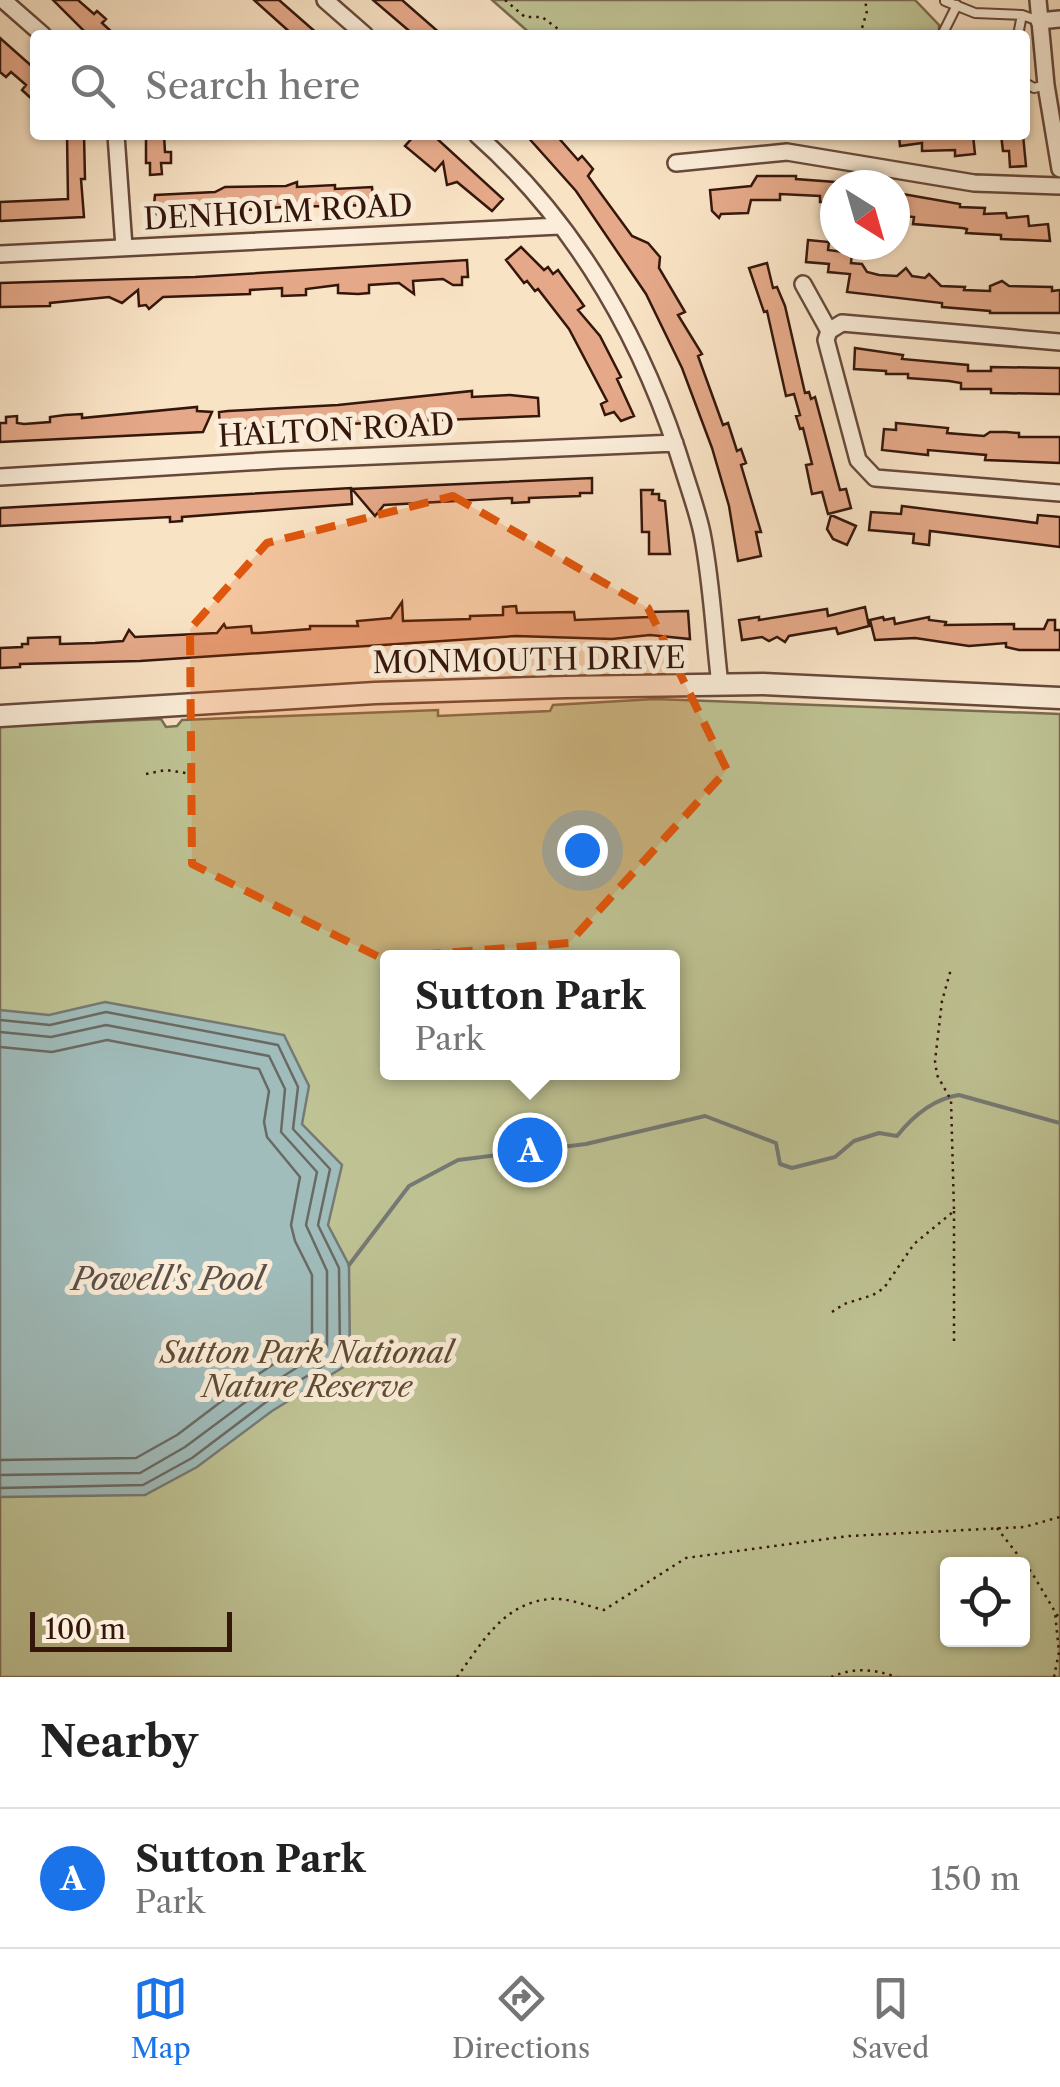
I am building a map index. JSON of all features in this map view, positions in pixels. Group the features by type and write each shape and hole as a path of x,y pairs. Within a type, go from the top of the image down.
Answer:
{"street":[{"path":"2,0 37,30"},
{"path":"325,0 359,30"},
{"path":"1038,0 1030,18 1060,169"},
{"path":"1030,18 1060,19"},
{"path":"116,140 124,247"},
{"path":"482,140 508,164 559,226 616,310 648,371 702,532 720,685"},
{"path":"676,163 696,168 762,152 787,152 974,183 1060,186"},
{"name":"DENHOLM ROAD","path":"0,254 559,226"},
{"path":"802,284 829,331 827,349 858,460 875,478 1060,494"},
{"path":"829,331 842,323 1060,342"},
{"name":"HALTON ROAD","path":"0,477 675,443"},
{"name":"MONMOUTH DRIVE","path":"0,716 375,693 720,685 1060,698"}],"lane":[{"path":"945,1 975,13 1030,18"},
{"path":"944,30 957,5"},
{"path":"1022,30 1030,18"},
{"path":"1030,86 1046,85"}],"path":[{"path":"505,0 525,17 542,17 559,30"},
{"path":"861,30 867,11 864,0"},
{"path":"146,774 166,770 186,773"},
{"path":"951,969 942,1001 935,1061 937,1076 950,1100 954,1344"},
{"path":"832,1312 884,1288 914,1244 954,1211"},
{"path":"457,1677 500,1619 525,1604 553,1598 604,1610 686,1558 849,1536 1024,1527 1060,1517"},
{"path":"996,1527 1032,1572 1060,1620"},
{"path":"1054,1677 1059,1652 1055,1612"},
{"path":"831,1677 869,1668 898,1677"}],"highlighted area":[{"path":"453,496 648,608 727,770 569,943 381,958 192,864 190,629 267,543"}],"green space":[{"path":"492,0 915,0 939,25 939,30 526,30"},
{"name":"Sutton Park National Nature Reserve","path":"655,699 1060,714 1060,1677 0,1677 0,726 161,719 166,727 177,726 182,720 438,710 438,716 550,711 553,705"}],"water":[{"name":"Powell's Pool","path":"105,1002 284,1035 309,1086 302,1124 342,1165 328,1225 349,1265 350,1363 272,1411 197,1467 145,1495 0,1497 0,1010 49,1015"}],"building":[{"path":"53,0 78,0 106,19 102,23 110,30 83,30"},
{"path":"254,0 279,0 313,30 287,30"},
{"path":"373,0 402,0 436,30 408,30"},
{"path":"0,38 30,65 30,97 22,90 26,85 11,72 6,77 0,72"},
{"path":"67,140 84,140 85,179 81,179 84,217 0,221 0,202 68,199"},
{"path":"146,140 164,140 165,152 171,152 171,163 161,163 162,174 150,175 150,163 146,163"},
{"path":"410,140 438,140 503,199 492,211 457,182 447,185 443,162 435,171 405,146"},
{"path":"530,140 560,140 578,160 582,156 593,169 588,176 632,236 648,243 660,257 659,268 685,312 678,315 702,354 698,356 723,425 728,423 737,451 741,449 746,463 741,465 761,532 756,532 761,556 738,561 729,506 682,368 646,294 576,191"},
{"path":"899,140 974,140 975,154 955,156 955,150 922,151 922,143 900,146"},
{"path":"1002,140 1023,140 1026,166 1010,167 1009,151 1003,151"},
{"path":"757,176 796,176 820,181 820,196 780,194 780,200 751,200 748,213 721,214 719,218 712,211 710,190 751,186"},
{"path":"297,182 297,187 372,187 374,205 153,214 155,195"},
{"path":"910,195 960,207 985,208 984,214 1028,216 1029,226 1048,224 1050,241 1001,239 1001,235 966,233 967,229 962,228 913,224 914,217 910,217"},
{"path":"808,240 820,241 820,260 851,260 862,264 867,272 879,275 897,276 906,268 912,276 925,278 929,274 941,286 965,287 964,290 990,291 990,286 1002,281 1009,286 1052,287 1052,291 1060,290 1060,313 990,313 847,292 850,274 828,272 829,264 806,262"},
{"path":"521,247 544,270 548,267 553,274 558,270 584,306 578,310 600,336 621,377 617,379 634,416 621,421 614,412 605,415 601,404 607,401 569,329 538,289 535,291 527,281 524,283 506,260"},
{"path":"467,260 468,277 462,277 462,285 443,279 413,281 414,294 399,283 369,285 369,293 358,294 338,293 338,285 306,289 306,295 282,296 282,288 250,290 250,294 163,297 149,309 139,306 138,290 122,303 109,297 50,306 0,307 0,283 195,277"},
{"path":"767,263 773,288 777,287 785,306 805,393 809,392 811,399 815,397 840,490 846,489 851,508 828,514 822,492 812,494 806,465 812,464 796,416 800,415 794,394 786,396 767,311 764,312 749,268"},
{"path":"855,348 903,355 902,359 968,365 968,371 991,371 991,367 1060,368 1060,394 991,393 991,389 961,389 961,383 854,369"},
{"path":"472,391 472,397 538,398 539,416 347,424 341,421 220,430 219,412"},
{"path":"197,407 197,411 212,412 203,432 0,442 0,423 6,423 6,417 17,416 17,423 24,424 50,422 50,417 65,415 82,414 82,418"},
{"path":"896,423 948,428 947,433 984,436 1006,432 1019,433 1019,437 1060,437 1060,463 985,460 986,455 928,450 928,455 882,450 884,429 896,430"},
{"path":"592,478 592,493 580,496 529,498 529,502 512,503 512,498 384,505 375,516 352,489"},
{"path":"351,488 352,504 182,517 182,521 170,522 170,517 0,526 0,508"},
{"path":"641,490 653,490 652,494 659,494 659,500 665,501 670,554 649,554 649,532 642,532"},
{"path":"902,506 1037,523 1038,515 1060,517 1060,547 930,531 929,545 913,543 914,534 869,530 871,512 901,514"},
{"path":"831,515 856,526 847,545 833,539 827,529"},
{"path":"402,602 403,621 503,615 503,607 516,606 517,613 574,612 575,620 688,611 690,639 650,635 612,639 516,636 0,668 0,648 22,647 28,644 28,638 60,637 60,644 95,643 123,641 129,630 135,637 217,633 224,624 226,628 251,626 252,633 310,626 358,626 357,621 391,618"},
{"path":"865,607 869,626 838,634 836,628 789,636 785,642 777,637 769,641 762,637 742,640 739,620 827,609 828,616"},
{"path":"929,617 946,622 945,625 1014,624 1014,629 1044,629 1048,620 1055,620 1055,630 1060,630 1060,650 1019,650 1006,647 1006,643 969,646 915,638 875,640 870,620 894,618 895,624"}],"waterway":[{"path":"349,1265 409,1186 458,1160 586,1144 705,1116 776,1143 780,1164 792,1168 835,1157 854,1141 879,1133 897,1136 924,1110 959,1095 1060,1123"}],"place":[{"name":"Sutton Park","path":"530,1150"}]}
